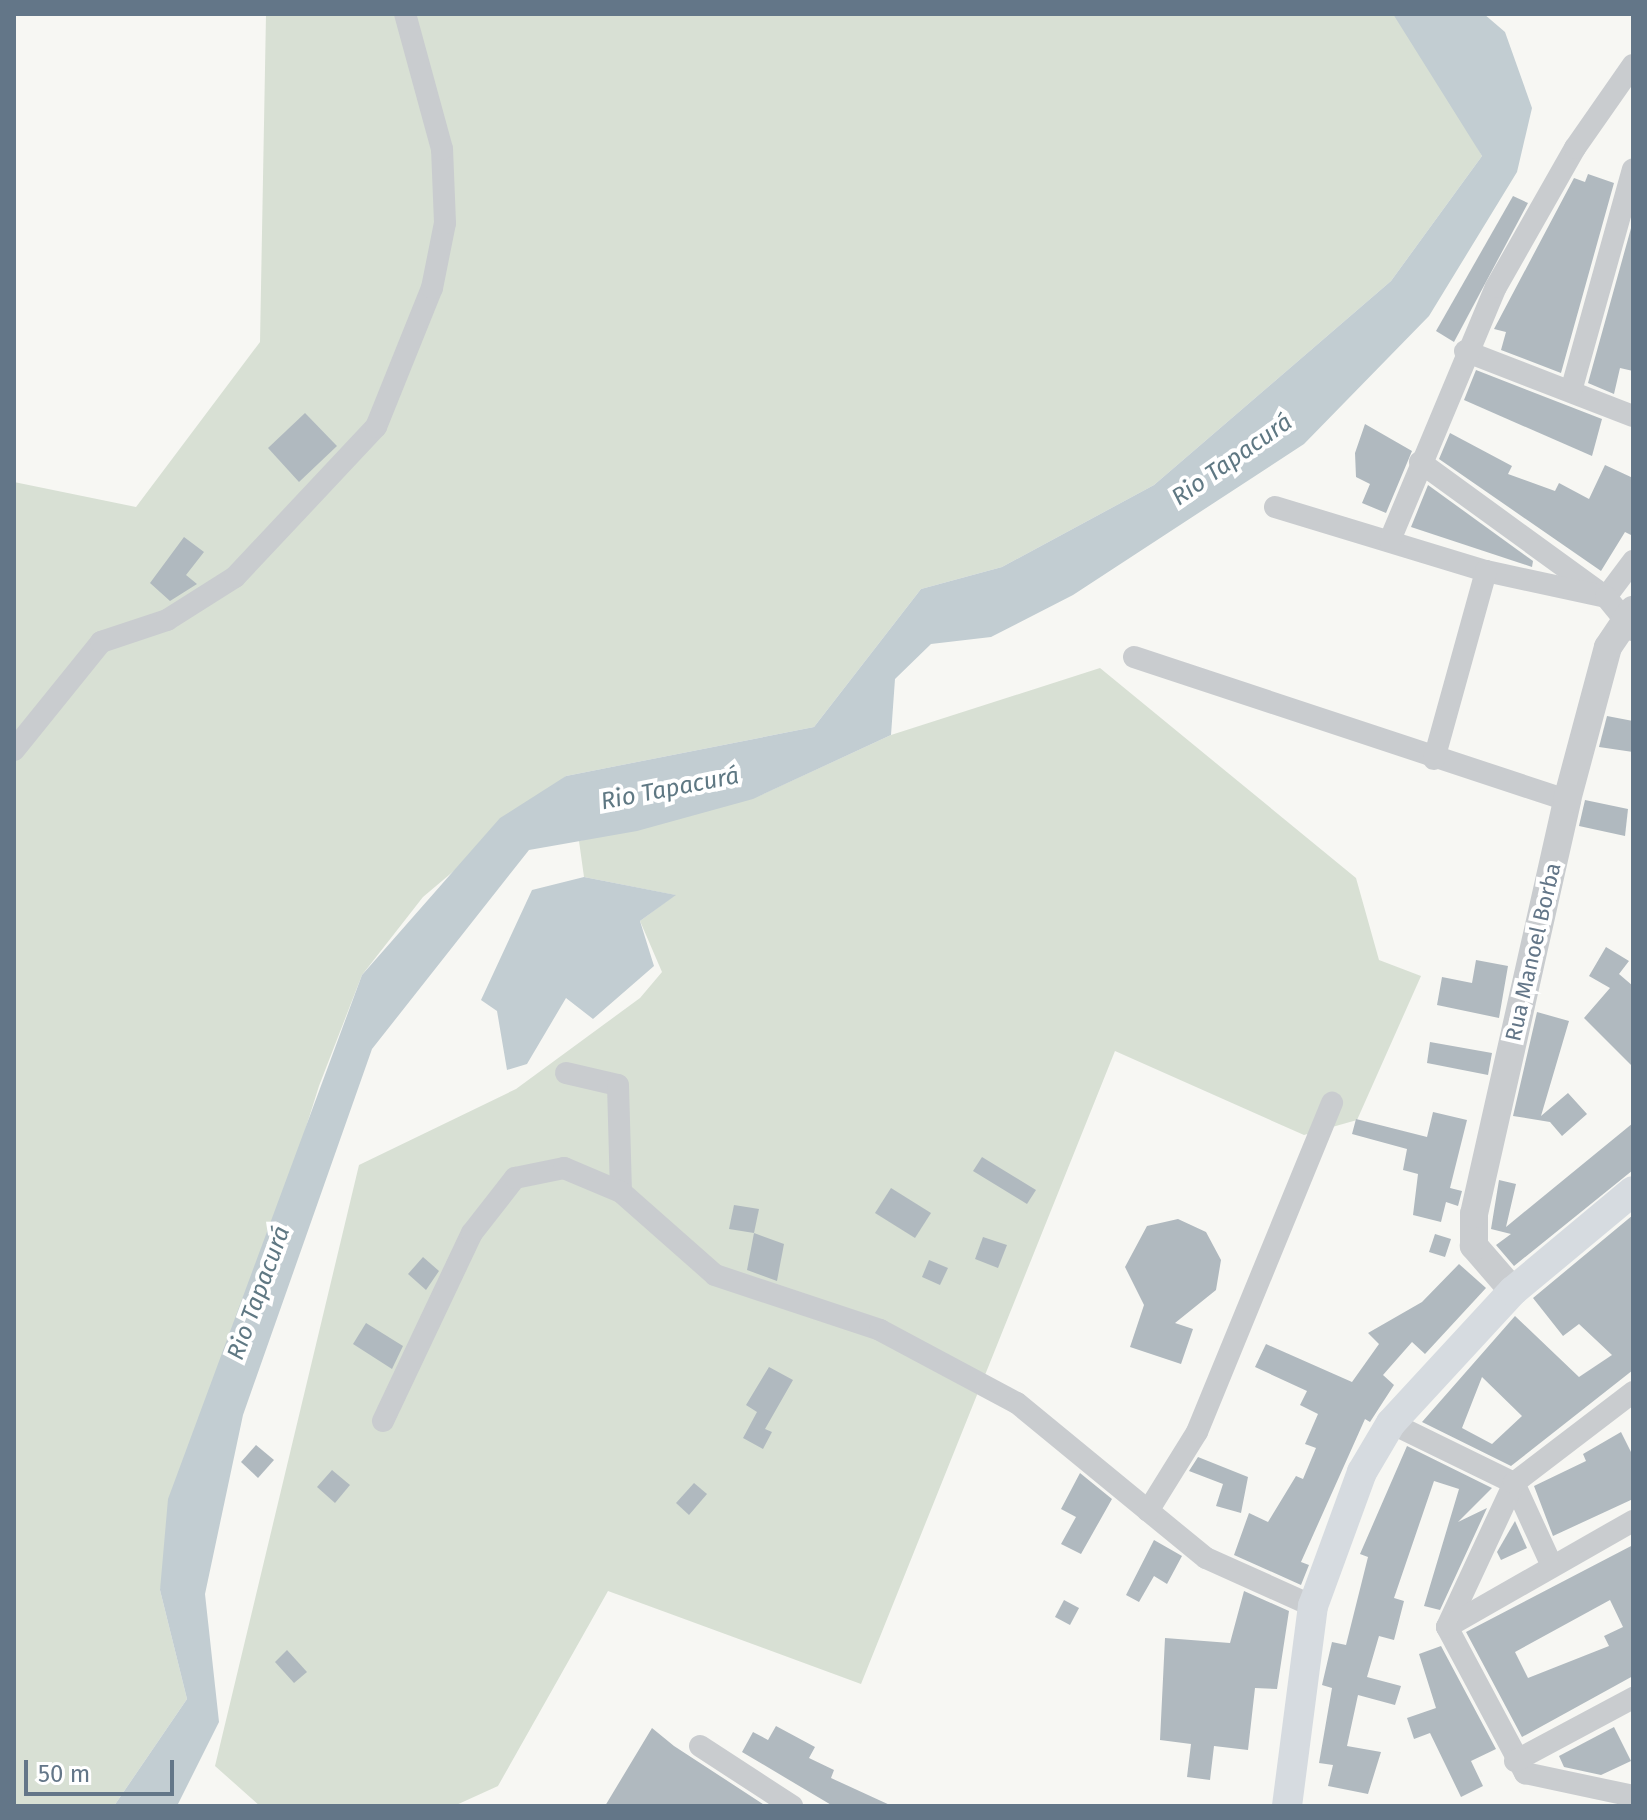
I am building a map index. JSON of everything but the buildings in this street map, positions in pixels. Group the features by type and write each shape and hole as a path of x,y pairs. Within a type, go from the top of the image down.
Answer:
{"main road":[{"path":"1287,1806 1313,1606 1362,1472 1391,1423 1513,1291 1633,1191"}],"street":[{"path":"14,750 101,642 167,620 235,577 376,427 432,288 445,223 442,149 405,14"},
{"path":"1390,540 1465,351 1575,148 1633,65"},
{"path":"1571,391 1633,169"},
{"path":"1465,351 1633,416"},
{"path":"1420,462 1624,614"},
{"path":"1275,507 1624,614"},
{"path":"1624,614 1633,561"},
{"path":"1434,759 1486,571"},
{"name":"Rua Manoel Borba","path":"1513,1291 1474,1246 1474,1214 1567,800 1624,614"},
{"path":"1134,657 1434,759 1567,800"},
{"path":"566,1073 618,1085 621,1192"},
{"path":"1148,1511 1197,1432 1332,1103"},
{"path":"383,1421 472,1233 515,1178 564,1168 621,1192 715,1275 880,1330 1017,1403 1206,1558 1313,1606"},
{"path":"1447,1627 1514,1483 1633,1392"},
{"path":"1391,1423 1514,1483 1551,1564"},
{"path":"1447,1627 1551,1564 1633,1521"},
{"path":"1447,1627 1515,1761 1534,1778 1633,1796"},
{"path":"1515,1761 1633,1698"},
{"path":"700,1746 792,1806"}],"shaded area":[{"path":"266,14 1403,14 1482,156 1391,281 1154,485 1002,567 921,589 814,727 566,776 423,897 362,975 319,1086 160,1590 187,1699 114,1806 14,1806 14,482 136,507 260,342"},
{"path":"1100,668 1356,878 1379,960 1421,976 1357,1120 1304,1135 1115,1051 861,1684 608,1591 498,1786 454,1806 260,1806 215,1766 359,1165 516,1089 640,998 662,972 640,921 675,895 584,877 579,841 759,796 891,735"}],"water":[{"name":"Rio Tapacurá","path":"1393,14 1484,14 1505,32 1532,108 1517,172 1429,316 1304,444 1073,595 991,637 931,644 895,679 891,735 753,799 637,831 529,850 372,1049 243,1415 205,1594 219,1722 177,1806 114,1806 187,1699 160,1590 168,1499 362,975 500,818 566,776 814,727 921,589 1002,567 1154,485 1391,281 1482,156"},
{"path":"584,877 676,895 640,921 654,966 593,1019 566,998 527,1064 507,1070 497,1011 481,1000 532,890"}]}
